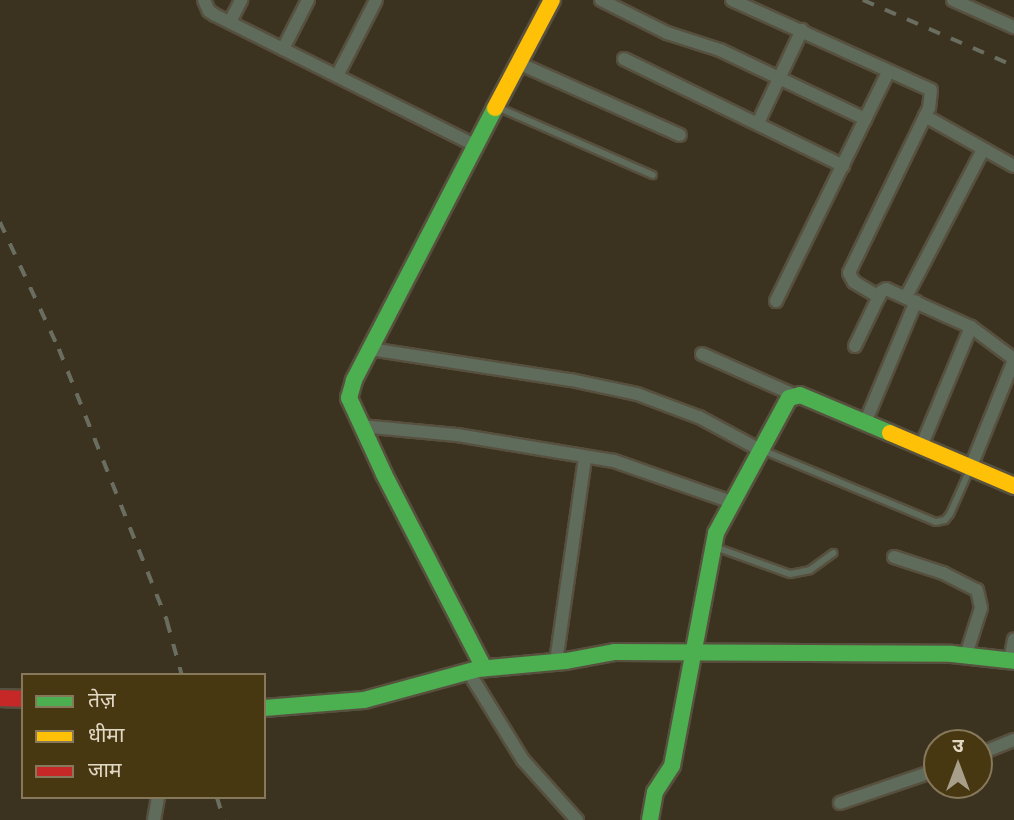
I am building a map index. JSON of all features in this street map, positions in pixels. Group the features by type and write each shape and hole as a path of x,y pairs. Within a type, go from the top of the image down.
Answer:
{"street":[{"path":"204,0 209,11 475,145"},
{"path":"230,22 241,0"},
{"path":"283,49 308,0"},
{"path":"337,76 376,0"},
{"path":"552,0 370,349 349,398 467,629 476,669 523,760 578,820"},
{"path":"601,0 660,30 720,50 865,119"},
{"path":"732,0 931,90 932,100 925,117 849,273 854,282 879,297"},
{"path":"953,0 1014,27"},
{"path":"758,123 802,30"},
{"path":"624,59 842,166"},
{"path":"518,63 681,135"},
{"path":"776,301 888,72"},
{"path":"925,117 1014,166"},
{"path":"865,423 911,299 983,150"},
{"path":"855,346 879,297 886,289 971,327 1014,359 970,469"},
{"path":"921,447 971,327"},
{"path":"370,349 571,380 637,394 699,417 760,450"},
{"path":"702,354 1014,486"},
{"path":"650,820 655,792 673,766 713,547 732,502 786,402 794,395"},
{"path":"361,426 457,435 630,465 732,502"},
{"path":"556,662 585,457"},
{"path":"894,557 943,573 976,590 981,608 966,655"},
{"path":"266,708 364,700 476,669 556,662 615,652 966,655 1012,661 1014,639"},
{"path":"0,698 21,699"},
{"path":"993,748 1014,740"},
{"path":"840,803 923,775"},
{"path":"154,820 158,799"}],"lane":[{"path":"496,106 653,175"},
{"path":"760,450 936,522 945,520 950,514 970,469"},
{"path":"713,547 790,573 810,570 833,553"}],"railway":[{"path":"863,0 1014,66"},
{"path":"0,222 59,349 167,621 181,673"},
{"path":"218,799 224,820"}],"traffic: fast":[{"path":"484,668 384,474 349,398 354,380 495,108"},
{"path":"650,820 655,792 672,766 716,533 789,398 800,395 890,433"},
{"path":"266,708 364,700 478,669 566,661 615,652 952,654 1014,661"}],"traffic: slow":[{"path":"495,108 552,0"},
{"path":"890,433 1014,486"}],"traffic: jam":[{"path":"0,698 21,699"}]}
